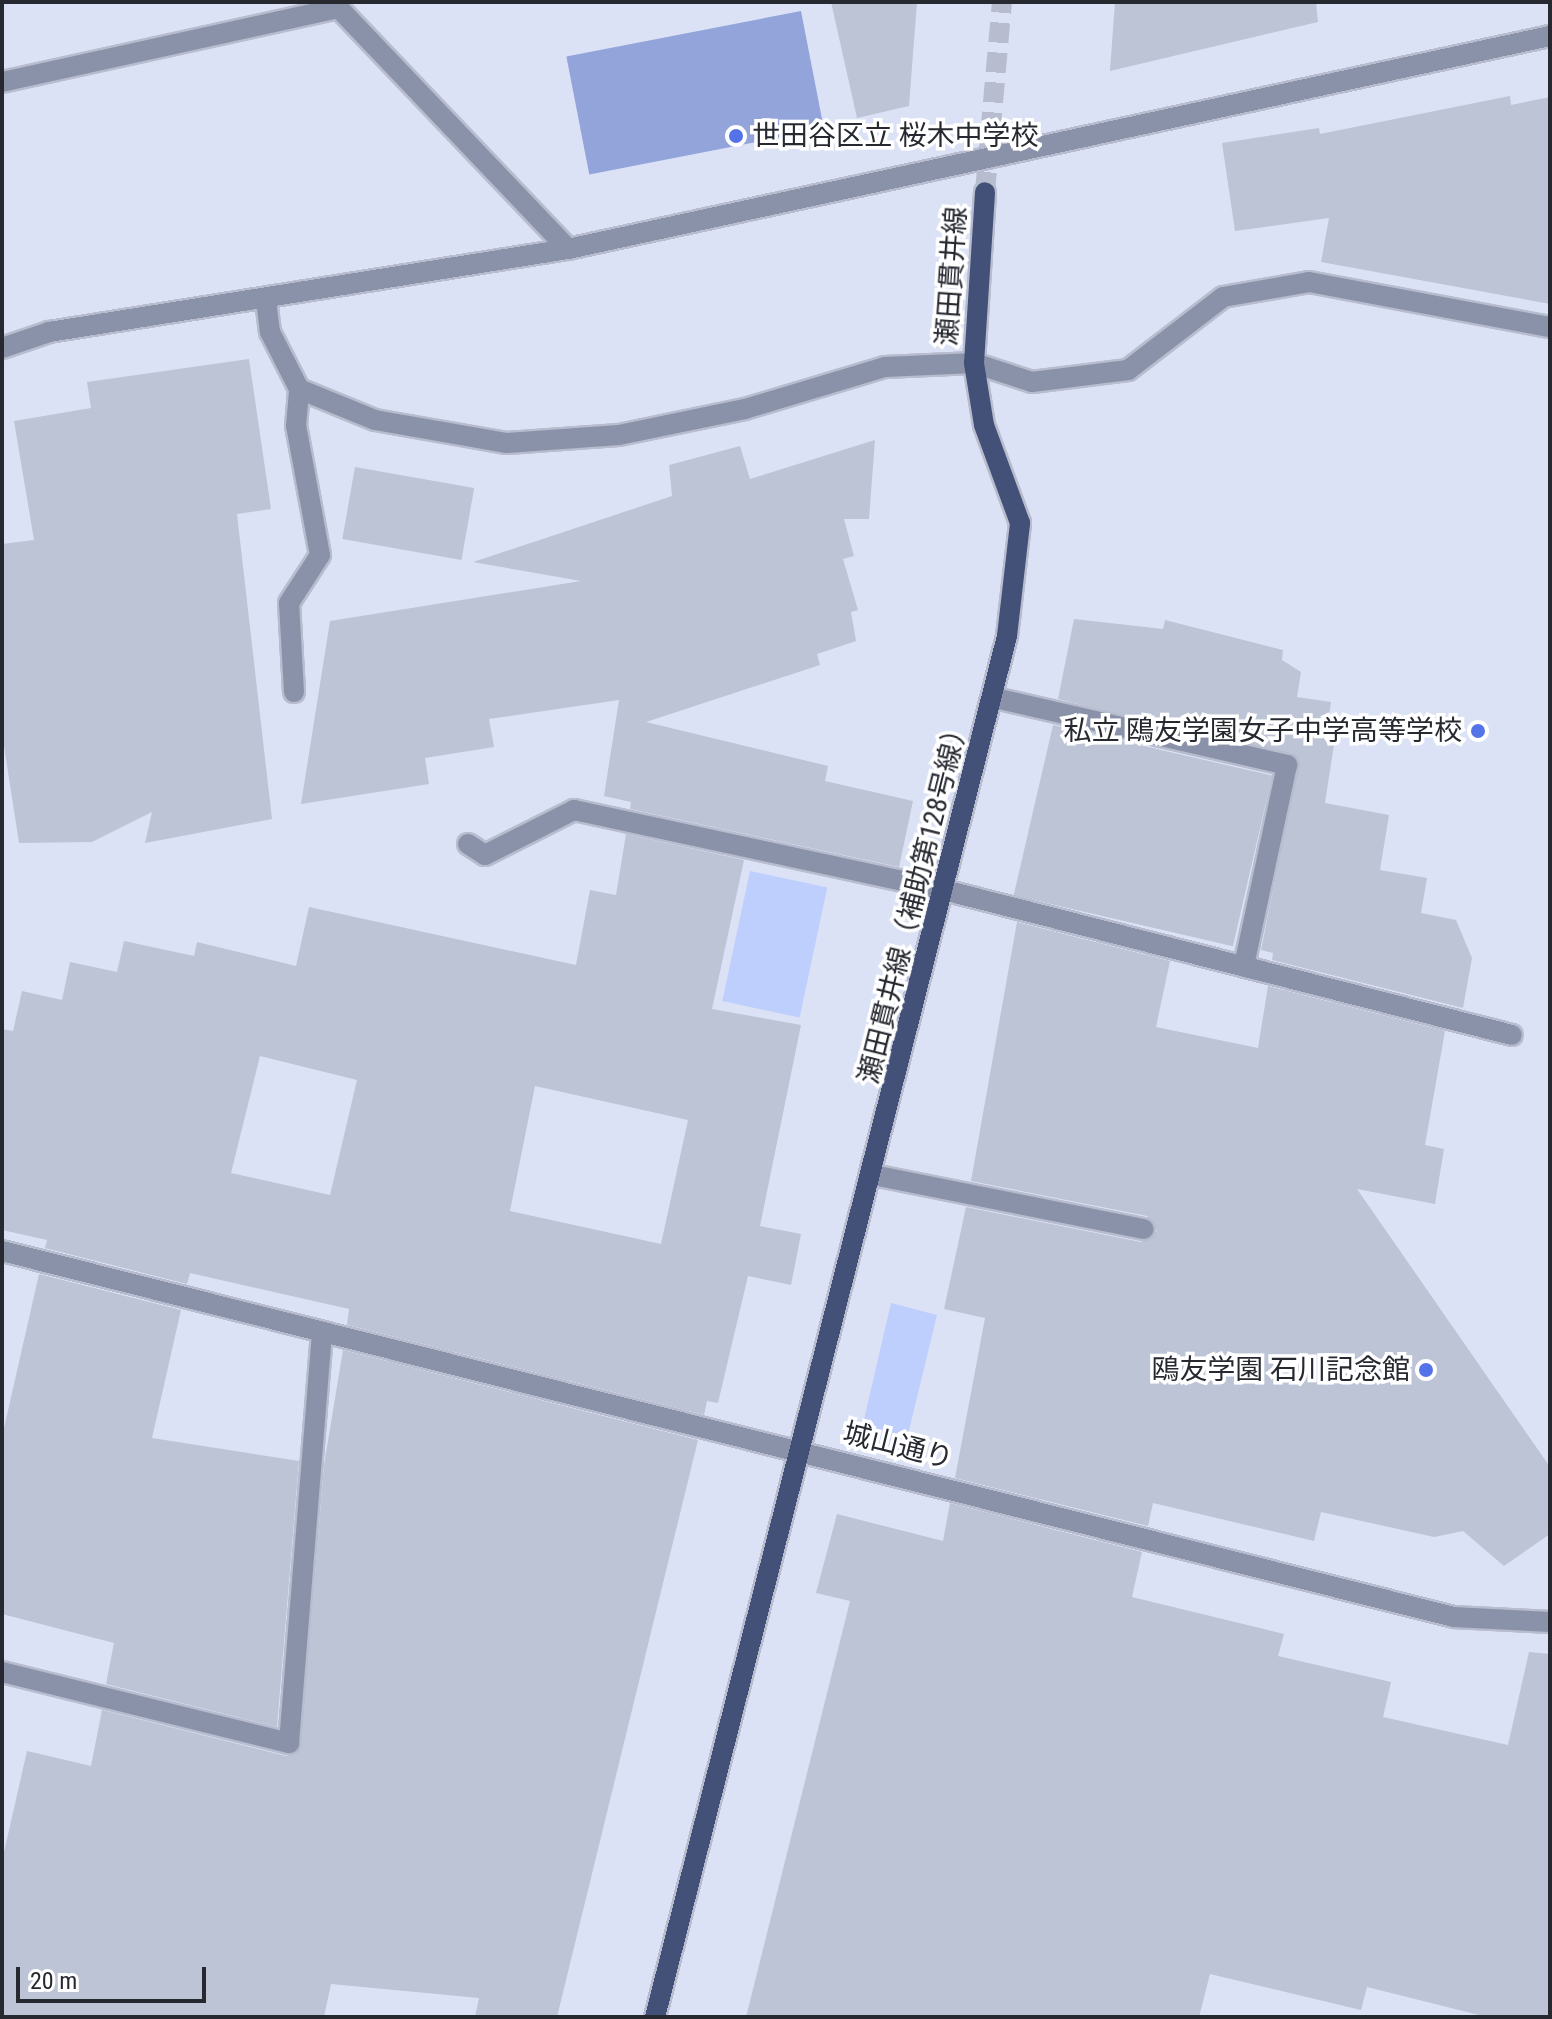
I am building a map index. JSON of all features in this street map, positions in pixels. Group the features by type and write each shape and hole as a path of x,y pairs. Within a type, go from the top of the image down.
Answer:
{"main road":[{"name":"瀬田貫井線","path":"974,363 985,192"},
{"name":"瀬田貫井線（補助第128号線）","path":"802,1451 995,698 1021,545 1016,501 984,425 974,363"},
{"name":"城山通り","path":"655,2017 802,1451"}],"street":[{"path":"2,82 336,5 568,249"},
{"path":"2,348 49,332 266,300 568,249 1550,36"},
{"path":"299,389 375,420 507,443 619,435 745,409 885,367 974,363 1032,382 1128,370 1223,297 1309,282 1550,327"},
{"path":"266,300 270,332 299,389 296,426 320,555 289,603 294,692"},
{"path":"995,698 1287,765 1244,966"},
{"path":"468,844 485,855 574,810 944,890 1512,1035"},
{"path":"873,1175 1144,1229"},
{"path":"2,1251 802,1451"},
{"path":"2,1672 289,1743 322,1332"},
{"name":"城山通り","path":"802,1451 1454,1617 1550,1622"}],"shaded area":[{"path":"801,11 824,129 589,174 566,57"},
{"path":"750,871 827,887 800,1018 722,1001"},
{"path":"891,1303 937,1315 904,1451 871,1442 862,1428"}],"building":[{"path":"831,2 917,2 909,106 857,118"},
{"path":"1115,2 1316,2 1318,22 1110,71"},
{"path":"1510,96 1511,105 1550,97 1550,304 1321,262 1329,218 1235,231 1222,143 1319,128 1320,134"},
{"path":"249,359 271,509 237,514 272,819 145,843 152,812 92,842 19,843 2,733 2,544 34,540 14,421 91,408 87,382"},
{"path":"875,440 869,519 844,519 854,556 843,559 858,610 851,612 856,641 817,654 820,665 646,722 828,766 825,781 913,801 899,867 630,809 631,802 604,796 619,700 489,719 494,747 425,758 429,784 301,804 330,621 581,581 473,562 672,496 669,465 740,446 750,479"},
{"path":"355,467 474,488 461,560 342,539"},
{"path":"1074,619 1163,629 1165,620 1283,650 1282,660 1301,672 1297,697 1331,702 1328,723 1337,725 1325,803 1389,815 1380,870 1427,878 1421,913 1456,920 1472,958 1463,1008 1272,960 1273,953 1261,950 1299,760 1058,699"},
{"path":"1053,725 1272,776 1233,946 1014,896"},
{"path":"626,834 744,860 712,1009 801,1025 760,1226 801,1234 791,1285 748,1276 718,1403 707,1401 704,1415 347,1325 349,1309 190,1273 187,1284 45,1248 47,1240 2,1230 2,1029 13,1031 22,991 62,1000 70,962 117,972 124,941 194,956 197,942 296,966 309,907 576,965 590,890 616,895","holes":["260,1056 357,1080 330,1195 231,1173","535,1086 688,1120 661,1244 510,1211"]},
{"path":"1017,922 1170,961 1156,1027 1258,1048 1268,986 1445,1031 1425,1145 1444,1149 1435,1204 1357,1189 1550,1467 1550,1534 1504,1566 1463,1531 1434,1537 1321,1512 1314,1541 1153,1503 1148,1526 955,1478 985,1318 944,1309 966,1207 1141,1242 1157,1231 1147,1216 971,1181"},
{"path":"39,1274 181,1310 152,1438 299,1461 277,1727 106,1684 114,1643 2,1614 2,1437"},
{"path":"343,1350 698,1440 557,2017 475,2017 479,1998 331,1984 324,2017 2,2017 2,1861 27,1751 91,1766 102,1710 286,1756 300,1750 324,1465"},
{"path":"950,1503 1142,1552 1132,1597 1284,1634 1278,1656 1391,1682 1383,1717 1508,1745 1529,1652 1550,1654 1550,2017 1487,2017 1367,1987 1361,2010 1210,1974 1199,2017 746,2017 850,1601 816,1593 837,1514 943,1541"}],"tunnel":[{"path":"985,192 1002,2"}],"place":[{"name":"世田谷区立 桜木中学校","path":"736,136"},
{"name":"私立 鴎友学園女子中学高等学校","path":"1478,731"},
{"name":"鴎友学園 石川記念館","path":"1426,1370"}]}
